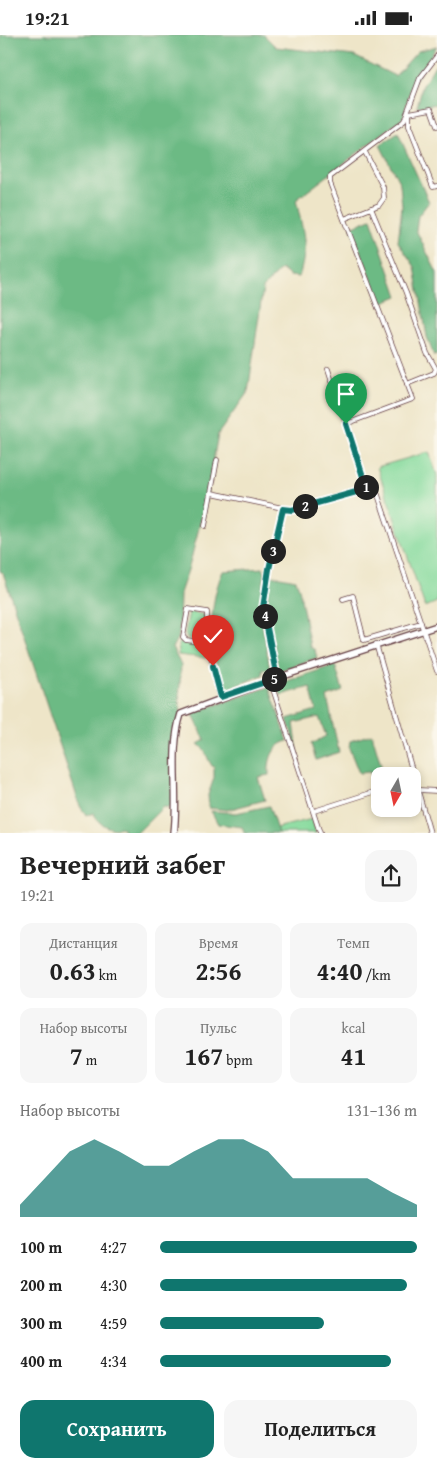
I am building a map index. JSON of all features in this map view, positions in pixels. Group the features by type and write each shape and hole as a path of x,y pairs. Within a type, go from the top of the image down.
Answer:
{"street":[{"path":"346,424 413,399 344,219 330,177 404,121 409,113 420,78 437,57"},
{"path":"409,113 431,109 437,126"},
{"path":"409,113 410,126 433,187 437,186"},
{"path":"344,219 379,205 384,193 364,152"},
{"path":"371,208 406,293 427,354 436,369 434,373 407,384"},
{"path":"328,369 367,489"},
{"path":"205,526 217,460"},
{"path":"212,493 292,510 375,486 437,671"},
{"path":"277,678 263,608 269,569 283,509"},
{"path":"343,599 353,596 364,641 421,623"},
{"path":"208,643 186,640 183,637 188,609 207,612 208,643 221,697"},
{"path":"174,833 176,815 175,739 181,714 221,697 270,680 376,644 437,626"},
{"path":"376,644 410,767"},
{"path":"270,680 320,833"},
{"path":"421,789 437,791"},
{"path":"314,811 371,793"},
{"path":"421,804 430,833"}],"green space":[{"path":"0,35 264,35 276,47 354,56 395,76 418,51 437,46 412,85 403,118 296,200 304,238 304,256 299,277 290,276 281,269 263,288 248,392 218,434 206,500 189,567 180,593 179,635 172,648 181,665 179,701 181,714 175,739 176,808 163,807 137,833 121,833 124,829 120,827 116,829 105,826 97,820 93,813 86,816 80,806 3,573 0,571"},
{"path":"435,65 437,70 437,104 417,107 422,87"},
{"path":"398,133 429,202 418,216 416,230 437,273 437,355 434,356 427,337 415,267 398,242 402,206 400,184 380,145"},
{"path":"371,219 398,296 381,303 351,227"},
{"path":"429,452 437,475 437,602 425,607 377,467"},
{"path":"263,568 265,573 260,611 270,669 263,670 263,675 223,691 213,646 212,631 212,615 218,585 223,571"},
{"path":"270,575 296,580 310,647 315,650 317,658 278,671 266,607"},
{"path":"189,612 205,615 205,640 187,639 185,634"},
{"path":"179,642 204,645 203,648 207,648 206,658 178,655"},
{"path":"335,665 343,691 327,697 339,752 316,760 311,744 326,736 319,717 294,723 298,753 287,719 316,710 310,687 281,695 275,685"},
{"path":"269,687 288,741 278,746 272,754 269,764 269,775 258,777 265,800 227,810 209,808 208,795 214,778 214,768 204,750 198,744 205,740 192,713"},
{"path":"372,734 381,767 371,767 371,776 370,772 359,773 349,748 350,741"},
{"path":"269,806 278,833 244,833 242,827 218,824 211,811 236,813"},
{"path":"312,819 316,833 278,833 276,828"}],"route":[{"path":"213,666 221,697 277,678 263,608 269,569 283,509 292,510 367,489 346,424"}]}
